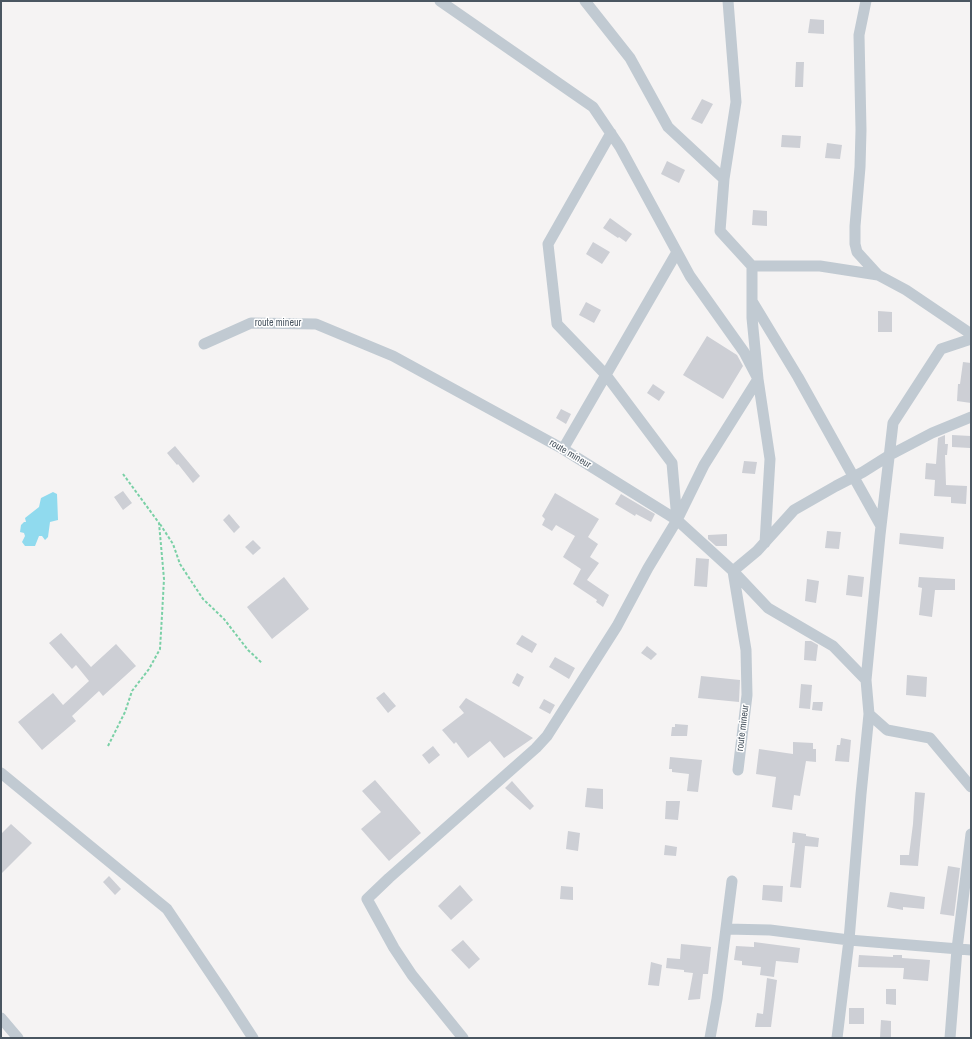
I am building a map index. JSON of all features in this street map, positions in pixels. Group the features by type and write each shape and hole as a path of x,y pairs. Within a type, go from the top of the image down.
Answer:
{"street":[{"path":"440,1 593,107 620,147 690,276 744,352 758,379"},
{"path":"585,1 630,58 668,127 724,179"},
{"path":"728,1 736,102 724,179 720,231 752,266 752,318 758,379 770,459 765,543"},
{"path":"866,1 859,35 860,167 855,244 857,252 878,275"},
{"path":"610,133 548,244 557,324 606,375 672,463 677,520"},
{"path":"563,449 677,252"},
{"path":"752,266 820,266 878,275 906,290 971,334"},
{"path":"752,300 798,377 881,526"},
{"name":"route mineur","path":"204,344 251,323 316,324 393,356 563,449 677,520 733,571 746,650 747,695 738,770"},
{"path":"837,1038 849,940 869,714 866,680 893,423 941,349 971,339"},
{"path":"463,1038 412,975 394,948 367,899 536,748 547,736 617,626 648,568 677,520 704,465 758,379"},
{"path":"866,680 833,646 768,608 733,571 757,552 794,510 890,455 932,433 971,417"},
{"path":"869,714 887,730 930,738 971,787"},
{"path":"1,773 167,909 253,1038"},
{"path":"950,1038 957,950 971,834"},
{"path":"710,1038 732,881"},
{"path":"726,929 770,930 849,940 971,950"},
{"path":"1,1018 18,1038"}],"path":[{"path":"123,474 173,544 180,564 203,599 224,619 248,650 262,663"},
{"path":"108,746 126,712 132,691 149,669 160,649 164,579 159,523"}],"water":[{"path":"53,492 57,494 58,520 50,522 48,537 45,540 42,536 39,536 35,546 25,546 22,542 25,536 24,533 20,532 21,525 26,522 25,518 39,507 41,498"}],"building":[{"path":"810,19 824,20 824,34 808,33"},
{"path":"796,62 804,62 803,87 795,87"},
{"path":"702,99 713,104 702,124 691,119"},
{"path":"782,135 801,136 800,148 781,147"},
{"path":"827,143 842,145 840,159 825,158"},
{"path":"667,161 685,170 679,183 661,174"},
{"path":"753,210 767,211 767,226 752,225"},
{"path":"610,218 632,234 626,242 603,228"},
{"path":"593,242 610,252 602,264 586,254"},
{"path":"586,302 601,310 594,323 579,315"},
{"path":"878,311 892,312 892,332 878,332"},
{"path":"707,336 737,355 743,366 723,399 683,375"},
{"path":"963,362 971,363 971,403 957,401 958,384 960,384"},
{"path":"653,384 665,392 659,401 647,393"},
{"path":"561,409 571,414 566,424 556,418"},
{"path":"945,435 945,444 948,444 947,455 945,455 946,485 967,486 966,504 951,503 951,497 934,496 935,480 925,479 926,463 936,464 938,438"},
{"path":"952,435 971,436 970,448 952,447"},
{"path":"175,446 200,476 193,483 167,453"},
{"path":"744,461 757,462 755,474 742,473"},
{"path":"123,491 132,503 123,510 114,497"},
{"path":"555,493 599,519 588,537 598,544 590,557 599,563 587,580 609,595 603,607 596,602 597,600 573,584 581,569 563,557 575,536 556,525 552,531 542,525 545,519 542,516"},
{"path":"621,494 655,514 651,522 636,514 635,516 615,504"},
{"path":"229,514 240,527 234,533 223,520"},
{"path":"827,531 841,532 839,549 825,548"},
{"path":"900,533 944,537 943,549 899,544"},
{"path":"727,534 727,546 716,546 708,539 708,535"},
{"path":"253,540 261,548 253,555 245,547"},
{"path":"696,558 709,559 707,587 694,586"},
{"path":"848,575 864,577 862,597 846,595"},
{"path":"284,577 309,609 272,639 247,607"},
{"path":"919,577 955,579 955,590 935,590 932,617 919,615 922,588 918,587"},
{"path":"807,579 819,581 816,603 805,601"},
{"path":"61,633 91,667 116,644 136,666 103,696 99,691 72,716 76,721 42,750 18,722 53,693 63,705 89,681 76,665 72,669 49,643"},
{"path":"522,635 537,644 532,653 516,644"},
{"path":"805,641 811,641 818,645 816,661 804,660"},
{"path":"647,646 657,654 651,660 641,653"},
{"path":"555,657 575,668 569,679 549,667"},
{"path":"517,673 524,677 519,687 512,683"},
{"path":"907,675 927,677 926,697 906,695"},
{"path":"701,676 740,680 739,702 698,698"},
{"path":"801,684 812,685 810,709 799,708"},
{"path":"384,692 396,706 388,713 376,698"},
{"path":"466,698 533,738 504,758 490,741 468,758 456,742 454,744 442,730 464,713 459,707"},
{"path":"544,699 555,705 550,714 539,708"},
{"path":"813,702 823,702 822,711 812,710"},
{"path":"675,724 688,725 687,736 671,736 672,727 675,727"},
{"path":"841,738 851,740 849,762 835,761 837,745 840,745"},
{"path":"793,742 813,743 813,749 816,749 816,762 806,761 800,796 794,795 792,810 772,807 776,777 756,774 759,749 793,754"},
{"path":"433,746 440,755 429,764 422,755"},
{"path":"670,757 702,760 698,792 687,791 689,774 672,772 672,769 669,769"},
{"path":"375,780 421,833 389,861 361,829 381,812 362,791"},
{"path":"512,781 534,806 530,810 505,788"},
{"path":"587,788 603,789 603,809 585,807"},
{"path":"915,792 925,793 918,866 900,865 900,855 909,855"},
{"path":"666,801 680,801 678,820 665,819"},
{"path":"11,824 32,843 1,874 1,834"},
{"path":"568,831 580,833 578,851 566,849"},
{"path":"793,832 819,838 818,847 805,846 801,888 790,887 795,843 792,843"},
{"path":"665,845 677,847 676,856 664,855"},
{"path":"948,866 960,868 954,916 940,914"},
{"path":"109,876 121,889 115,895 103,882"},
{"path":"460,885 473,900 451,920 438,906"},
{"path":"763,885 783,886 782,902 762,900"},
{"path":"561,886 573,887 573,900 560,899"},
{"path":"890,892 925,897 924,909 903,907 903,910 887,907"},
{"path":"463,940 480,959 469,969 451,950"},
{"path":"754,942 800,948 798,963 776,961 774,977 760,975 761,967 742,965 742,961 734,960 736,946 754,947"},
{"path":"681,944 711,947 708,974 703,974 700,999 688,1000 693,973 684,972 684,970 666,968 667,958 680,959"},
{"path":"859,955 893,957 893,955 902,955 902,958 930,960 928,981 903,979 904,968 858,967"},
{"path":"651,962 662,965 659,986 648,985"},
{"path":"767,978 777,980 771,1027 755,1027 757,1013 763,1014"},
{"path":"886,989 896,989 896,1005 886,1004"},
{"path":"849,1008 864,1008 864,1024 849,1024"},
{"path":"881,1020 891,1021 891,1038 880,1038"}]}
